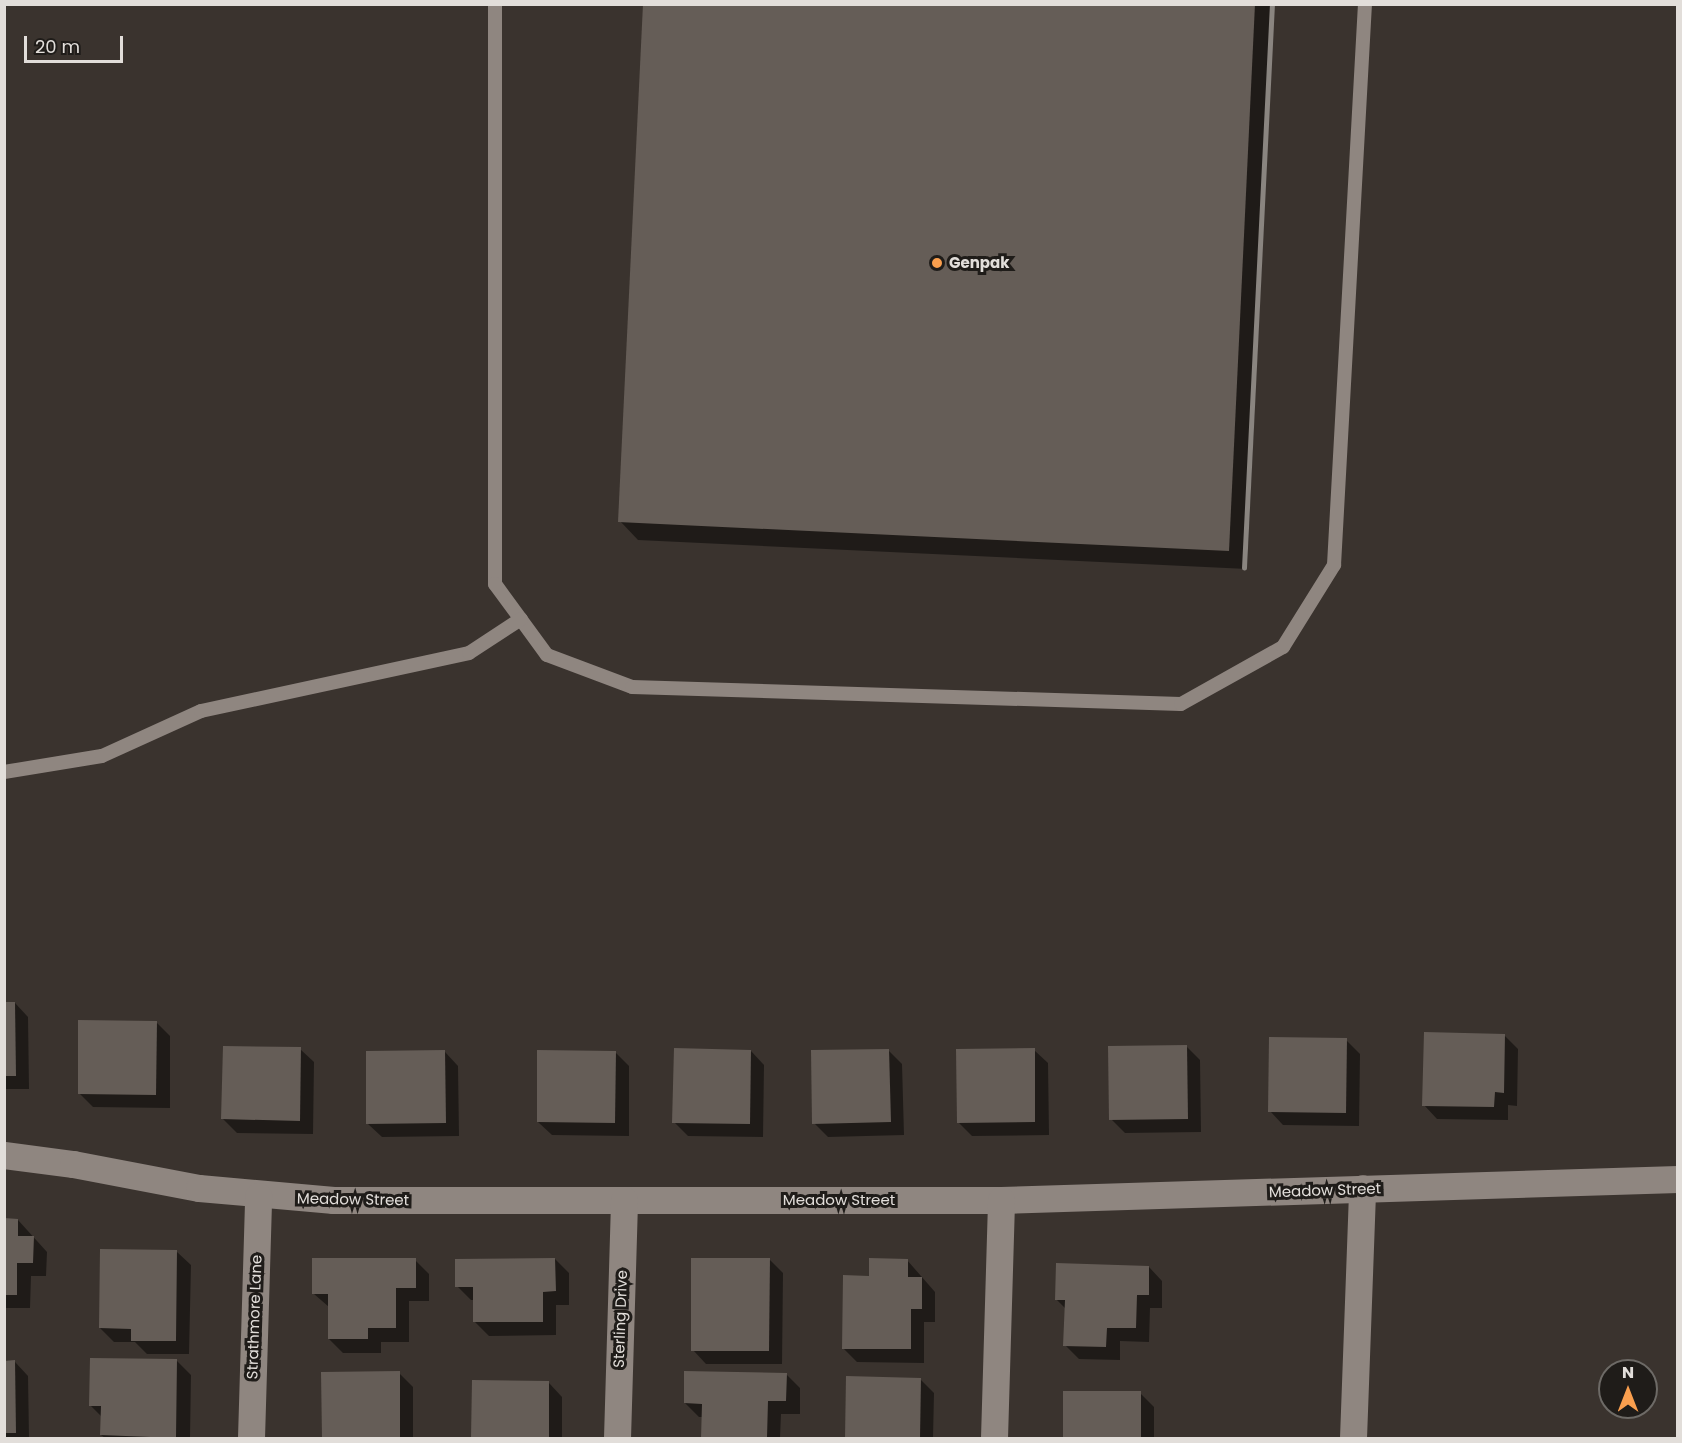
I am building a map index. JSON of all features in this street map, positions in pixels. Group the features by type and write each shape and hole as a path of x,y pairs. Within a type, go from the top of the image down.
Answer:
{"street":[{"name":"Meadow Street","path":"4,1155 73,1164 199,1188 258,1196 333,1200 1001,1200 1677,1179"},
{"path":"1353,1438 1362,1188"},
{"name":"Strathmore Lane","path":"251,1438 258,1196"},
{"name":"Sterling Drive","path":"617,1438 624,1200"},
{"path":"994,1438 1001,1200"}],"lane":[{"path":"495,4 495,584 547,655 632,687 644,688 1181,704 1283,647 1334,565 1365,4"},
{"path":"4,772 102,756 201,711 470,653 521,619"}],"building":[{"name":"Genpak","path":"643,4 1255,4 1229,551 618,522"},
{"path":"4,1002 15,1002 16,1076 4,1076"},
{"path":"78,1020 157,1021 156,1095 78,1094"},
{"path":"1424,1032 1505,1034 1504,1093 1495,1092 1494,1107 1422,1106"},
{"path":"1269,1037 1347,1038 1346,1113 1268,1112"},
{"path":"1187,1045 1188,1119 1109,1120 1108,1046"},
{"path":"223,1046 301,1047 300,1121 221,1119"},
{"path":"674,1048 751,1050 750,1124 672,1123"},
{"path":"1035,1048 1035,1122 957,1123 956,1049"},
{"path":"889,1049 891,1122 812,1124 811,1050"},
{"path":"445,1050 446,1123 366,1124 366,1051"},
{"path":"537,1050 616,1051 615,1123 537,1122"},
{"path":"4,1218 18,1219 18,1236 34,1236 33,1263 17,1263 17,1295 4,1295"},
{"path":"100,1249 177,1250 176,1341 131,1341 131,1329 99,1328"},
{"path":"312,1258 416,1258 416,1288 396,1288 396,1328 368,1328 368,1339 328,1339 328,1294 312,1294"},
{"path":"555,1258 556,1291 543,1292 543,1322 473,1322 473,1287 455,1287 455,1259"},
{"path":"691,1258 770,1258 769,1351 691,1351"},
{"path":"869,1258 908,1259 908,1277 922,1277 922,1309 911,1309 911,1349 842,1349 843,1275 869,1276"},
{"path":"1056,1263 1149,1266 1149,1295 1137,1295 1136,1328 1107,1328 1106,1347 1063,1346 1065,1300 1055,1300"},
{"path":"90,1358 177,1359 176,1438 100,1435 101,1406 89,1406"},
{"path":"15,1360 16,1433 4,1433 4,1361"},
{"path":"400,1371 400,1438 322,1438 321,1372"},
{"path":"684,1371 787,1373 786,1401 768,1401 767,1438 701,1438 702,1404 684,1403"},
{"path":"846,1376 921,1378 920,1438 845,1438"},
{"path":"472,1380 549,1381 549,1438 471,1438"},
{"path":"1063,1391 1141,1391 1141,1438 1063,1438"}],"railway":[{"path":"1244,568 1272,4"}],"place":[{"name":"Genpak","path":"937,263"}]}
